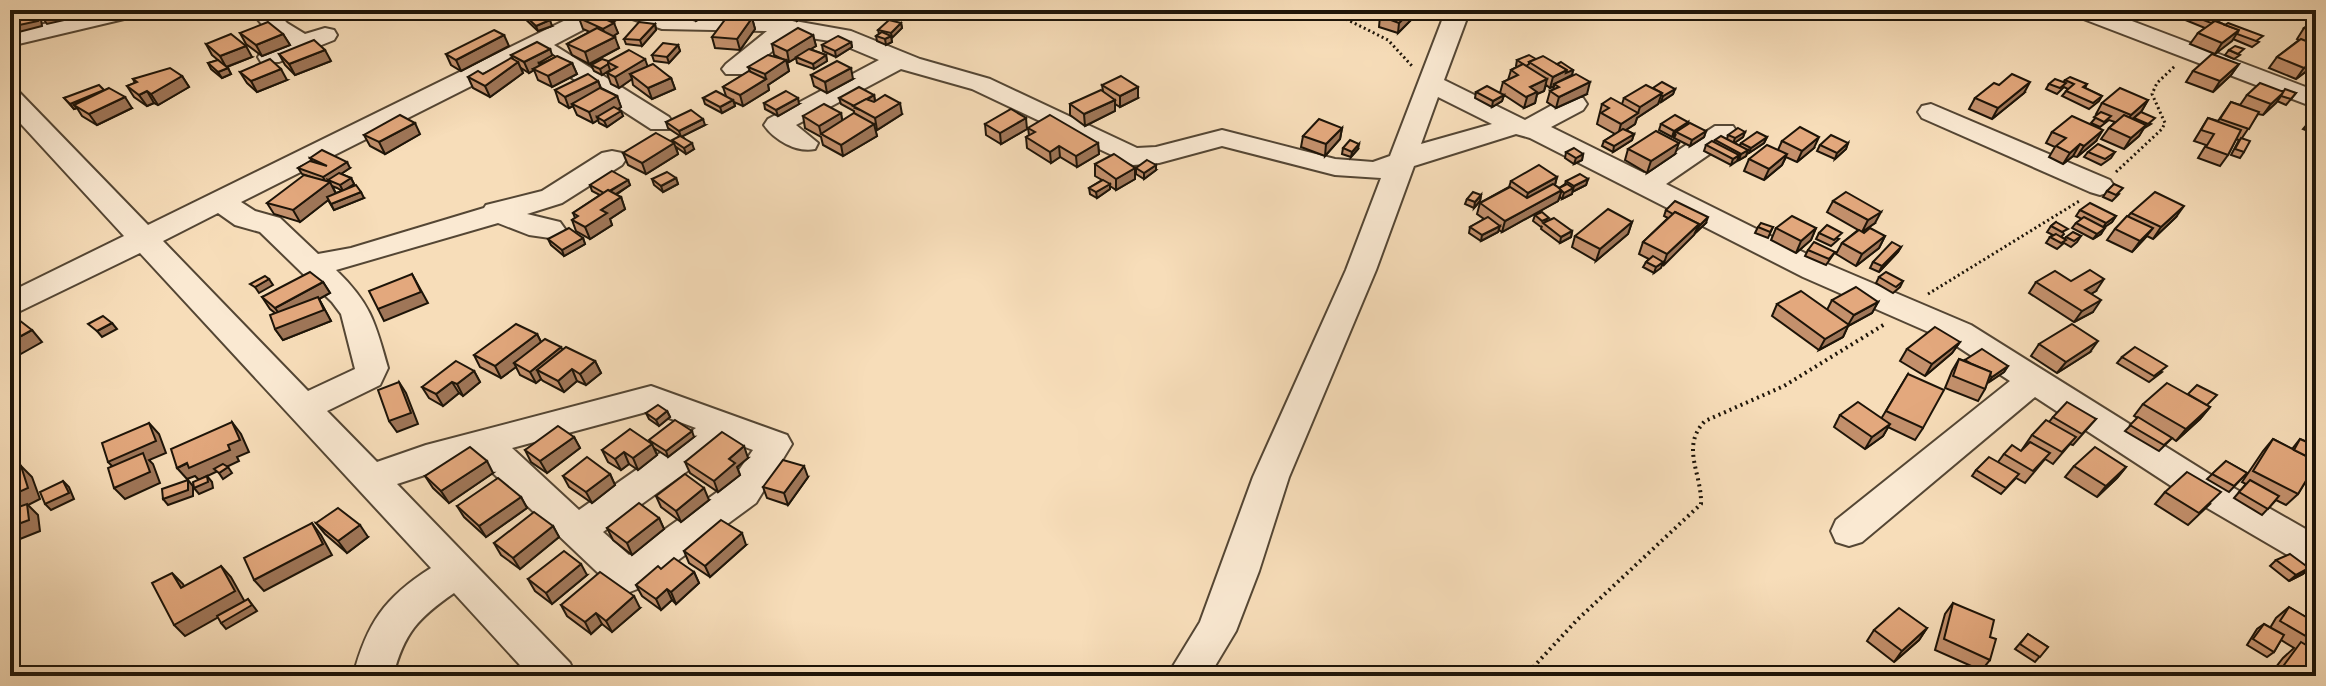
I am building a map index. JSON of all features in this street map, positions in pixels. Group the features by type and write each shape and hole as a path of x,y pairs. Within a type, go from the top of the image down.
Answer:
{"street":[{"path":"10,39 133,10"},
{"path":"262,10 278,28 314,39 270,57"},
{"path":"10,305 605,10"},
{"path":"625,10 672,23 757,23 853,39 900,59 981,84 1133,157 1159,155 1222,138 1358,170 1376,171 1522,128 1574,104"},
{"path":"1187,676 1216,631 1240,571 1271,477 1323,363 1404,161 1458,10"},
{"path":"2099,13 2316,100"},
{"path":"735,69 788,26"},
{"path":"534,43 660,123"},
{"path":"805,143 777,125 826,110 900,59"},
{"path":"1432,80 1522,128 1567,145 1814,270 1960,333 2221,500 2316,553"},
{"path":"10,97 556,676"},
{"path":"1931,112 2100,186"},
{"path":"1644,186 1724,132"},
{"path":"312,265 353,257 496,211 552,197 612,159"},
{"path":"218,200 245,218 270,225 356,312 372,368 368,377 304,408"},
{"path":"496,211 529,226 550,229"},
{"path":"1849,531 2034,380"},
{"path":"371,479 426,458 483,442 651,398 775,444 743,493 627,577 483,442"},
{"path":"578,530 726,425"},
{"path":"373,676 379,649 390,624 416,598 457,571"}],"path":[{"path":"1328,10 1388,40 1412,66 1432,80"},
{"path":"1525,676 1577,620 1701,504 1700,483 1691,451 1696,429 1709,418 1771,393 2100,186 2162,129 2165,123 2152,94 2157,83 2178,63"}],"building":[{"path":"521,10 538,10 550,20 536,26"},
{"path":"592,10 610,16 605,19 614,23 603,29 579,18"},
{"path":"606,10 620,11 610,17 601,13"},
{"path":"1387,10 1412,10 1399,23 1380,16"},
{"path":"2192,10 2219,18 2211,23 2187,14"},
{"path":"37,14 38,21 10,27 10,20"},
{"path":"727,17 752,18 737,39 712,37"},
{"path":"889,20 901,23 891,33 878,30"},
{"path":"2215,21 2239,30 2222,43 2198,33"},
{"path":"268,22 283,34 256,45 240,33"},
{"path":"639,22 655,24 640,40 624,39"},
{"path":"2228,23 2263,36 2256,41 2237,34 2239,30 2225,25"},
{"path":"2316,23 2316,32 2304,28"},
{"path":"597,28 615,37 585,52 567,44"},
{"path":"798,28 813,35 787,51 772,44"},
{"path":"494,30 504,35 456,60 446,54"},
{"path":"882,32 891,36 885,39 876,36"},
{"path":"231,34 246,46 220,56 206,44"},
{"path":"838,36 851,42 835,51 822,45"},
{"path":"2301,39 2316,45 2316,59 2304,68 2277,57"},
{"path":"314,40 325,50 289,64 279,54"},
{"path":"537,42 550,49 524,62 511,55"},
{"path":"663,43 678,45 667,57 652,55"},
{"path":"2235,46 2244,49 2238,54 2229,50"},
{"path":"809,49 826,55 813,64 796,57"},
{"path":"629,50 645,59 615,77 607,73 617,67 607,62"},
{"path":"2212,54 2239,64 2220,81 2193,71"},
{"path":"553,55 556,57 539,63"},
{"path":"768,55 786,60 765,74 748,67"},
{"path":"1529,55 1536,59 1526,66 1517,60"},
{"path":"557,56 572,63 548,76 533,69"},
{"path":"1543,56 1567,70 1553,77 1529,62"},
{"path":"511,58 518,62 485,86 468,77 478,71 483,74"},
{"path":"270,59 281,69 251,81 240,72"},
{"path":"602,59 608,64 600,69 591,65"},
{"path":"218,60 228,68 218,72 208,63"},
{"path":"837,61 851,68 825,82 811,75"},
{"path":"1561,62 1573,70 1566,73 1567,70 1557,64"},
{"path":"653,64 671,78 648,88 630,74"},
{"path":"1523,64 1547,79 1530,87 1537,92 1526,97 1503,82 1518,75 1511,70"},
{"path":"170,68 182,76 151,94 147,91 139,95 127,86 137,82 133,79"},
{"path":"749,71 766,79 740,95 723,87"},
{"path":"588,74 598,81 565,97 555,90"},
{"path":"1576,74 1590,82 1559,97 1550,91 1559,87 1554,84"},
{"path":"2012,74 2030,82 1998,108 1975,98 1994,83 1999,85"},
{"path":"1121,76 1138,87 1120,96 1102,85"},
{"path":"2070,77 2087,84 2083,87 2102,96 2093,103 2066,91 2074,84 2065,80"},
{"path":"2055,79 2066,83 2060,88 2049,84"},
{"path":"1662,82 1675,89 1661,95 1653,88"},
{"path":"2260,83 2284,92 2271,104 2247,95"},
{"path":"99,85 104,90 70,104 64,98"},
{"path":"1646,85 1662,93 1640,107 1624,98"},
{"path":"1487,86 1504,95 1493,101 1476,92"},
{"path":"859,87 874,95 854,106 839,98"},
{"path":"109,88 125,97 89,114 74,105"},
{"path":"600,88 617,96 589,112 572,104"},
{"path":"2120,88 2148,100 2131,115 2102,103"},
{"path":"2285,89 2296,93 2291,99 2281,96"},
{"path":"1101,90 1115,100 1084,114 1070,104"},
{"path":"716,91 733,100 720,107 703,98"},
{"path":"786,91 798,98 776,110 764,103"},
{"path":"885,95 900,103 875,118 853,106 866,99 874,102"},
{"path":"1611,98 1638,113 1621,124 1601,113 1609,108 1602,104"},
{"path":"2231,102 2259,112 2249,129 2220,119"},
{"path":"824,104 841,113 819,126 803,116"},
{"path":"614,107 621,111 604,121 597,117"},
{"path":"1011,109 1026,118 1000,133 985,124"},
{"path":"691,110 703,119 679,131 666,122"},
{"path":"2101,112 2111,116 2104,122 2094,117"},
{"path":"2141,112 2155,118 2148,124 2134,118"},
{"path":"854,113 874,124 841,145 821,134"},
{"path":"400,115 415,123 379,142 364,135"},
{"path":"1050,115 1098,143 1076,156 1059,146 1050,152 1026,137 1035,132 1028,128"},
{"path":"1675,115 1688,122 1674,131 1661,124"},
{"path":"2124,115 2146,125 2131,138 2109,128"},
{"path":"2072,116 2103,130 2070,153 2056,146 2066,138 2052,132"},
{"path":"2208,118 2241,130 2228,155 2206,147 2214,134 2201,130"},
{"path":"1319,119 1342,128 1326,144 1303,136"},
{"path":"1690,123 1706,131 1692,140 1676,132"},
{"path":"1800,127 1819,137 1802,151 1782,141"},
{"path":"1738,128 1745,132 1735,138 1728,135"},
{"path":"1623,129 1634,134 1614,146 1604,141"},
{"path":"1656,131 1679,143 1651,161 1628,149"},
{"path":"1757,132 1767,137 1751,148 1741,143"},
{"path":"656,133 674,143 642,163 623,153"},
{"path":"1831,135 1848,143 1837,153 1820,145"},
{"path":"680,136 692,143 684,148 672,140"},
{"path":"1721,136 1748,150 1741,154 1715,140"},
{"path":"2241,138 2250,141 2244,152 2235,149"},
{"path":"1350,140 1359,144 1352,152 1343,148"},
{"path":"1712,141 1739,155 1733,159 1706,145"},
{"path":"2098,144 2115,152 2105,159 2088,152"},
{"path":"1767,145 1787,154 1769,169 1749,159"},
{"path":"1574,148 1583,154 1576,158 1566,152"},
{"path":"322,150 347,162 323,177 298,168 310,161 327,166 310,158"},
{"path":"1114,154 1135,168 1116,179 1095,164"},
{"path":"1147,160 1156,165 1144,173 1136,168"},
{"path":"1539,165 1557,177 1528,193 1511,181"},
{"path":"612,171 628,180 604,193 590,185"},
{"path":"667,172 676,178 661,186 652,179"},
{"path":"339,173 351,178 340,185 328,180"},
{"path":"1580,174 1588,179 1574,186 1566,181"},
{"path":"304,175 330,182 293,210 267,203"},
{"path":"1103,180 1110,184 1096,192 1089,188"},
{"path":"1553,184 1562,190 1505,221 1480,203 1510,187 1527,198"},
{"path":"1567,184 1573,188 1564,193 1559,188"},
{"path":"2114,184 2123,188 2116,195 2107,191"},
{"path":"356,185 361,192 331,204 327,197"},
{"path":"608,190 621,197 601,210 607,213 585,227 572,220 578,216 573,213"},
{"path":"1473,192 1481,195 1475,202 1467,199"},
{"path":"1846,192 1881,212 1868,220 1833,201"},
{"path":"2155,192 2184,206 2161,227 2131,213"},
{"path":"1675,201 1708,217 1699,226 1666,210"},
{"path":"2090,203 2116,216 2106,223 2080,210"},
{"path":"1608,209 1632,222 1600,249 1575,236"},
{"path":"1542,212 1549,218 1542,221 1535,215"},
{"path":"1675,212 1699,224 1667,254 1643,242"},
{"path":"1792,216 1816,228 1801,241 1776,228"},
{"path":"2127,216 2153,228 2140,241 2115,229"},
{"path":"1488,217 1500,226 1482,235 1470,227"},
{"path":"2084,217 2105,228 2097,234 2076,223"},
{"path":"1554,218 1572,231 1561,237 1543,223"},
{"path":"2056,222 2068,229 2062,232 2051,226"},
{"path":"1761,223 1773,227 1770,232 1758,227"},
{"path":"1827,225 1842,233 1834,240 1819,233"},
{"path":"569,228 583,238 562,250 548,239"},
{"path":"1870,228 1885,236 1862,254 1842,243 1859,230 1864,233"},
{"path":"2073,232 2081,236 2074,241 2066,237"},
{"path":"2056,234 2066,240 2061,243 2050,237"},
{"path":"1814,242 1835,252 1829,259 1808,250"},
{"path":"1892,242 1901,247 1882,266 1873,262"},
{"path":"1653,256 1663,262 1656,267 1646,262"},
{"path":"2090,270 2104,279 2085,290 2101,300 2082,311 2036,282 2055,271 2071,281"},
{"path":"310,272 323,282 275,308 262,297"},
{"path":"1886,272 1903,281 1896,287 1879,277"},
{"path":"412,274 421,292 378,309 369,291"},
{"path":"265,276 269,279 255,287 250,284"},
{"path":"1856,287 1878,302 1854,315 1832,300"},
{"path":"1801,291 1849,325 1825,339 1777,304"},
{"path":"318,297 324,310 275,329 270,315"},
{"path":"103,316 112,323 97,331 88,324"},
{"path":"19,320 32,330 10,342 10,324"},
{"path":"516,324 537,334 495,366 474,355"},
{"path":"2072,324 2098,341 2066,362 2039,344"},
{"path":"1935,327 1960,342 1932,364 1907,349"},
{"path":"545,339 561,347 530,372 514,363"},
{"path":"566,347 595,361 580,374 572,369 558,381 537,370"},
{"path":"2135,347 2167,366 2154,376 2122,357"},
{"path":"1982,349 2008,366 1992,377 1991,372 1965,360"},
{"path":"1959,359 1991,372 1985,389 1953,376"},
{"path":"456,361 474,371 436,394 422,387"},
{"path":"1908,374 1944,390 1923,428 1886,411"},
{"path":"399,382 411,413 389,421 378,390"},
{"path":"2167,383 2210,407 2186,429 2143,404"},
{"path":"2197,385 2217,395 2207,405 2188,394"},
{"path":"1858,402 1890,424 1872,437 1840,415"},
{"path":"2067,402 2096,419 2082,434 2053,417"},
{"path":"658,405 667,411 656,420 646,413"},
{"path":"2138,417 2172,438 2164,445 2130,425"},
{"path":"675,420 692,431 666,451 649,440"},
{"path":"2046,420 2076,437 2062,452 2032,435"},
{"path":"232,422 240,440 228,445 230,450 189,468 187,463 177,468 171,449"},
{"path":"149,423 156,441 108,462 102,443"},
{"path":"558,426 574,437 540,461 525,450"},
{"path":"630,429 652,444 633,458 624,452 615,459 602,450"},
{"path":"722,432 744,446 729,459 735,463 714,481 685,462"},
{"path":"2273,439 2316,461 2298,494 2253,471"},
{"path":"2300,439 2316,446 2316,461 2294,450"},
{"path":"2030,442 2050,453 2033,471 2004,454 2012,445 2021,451"},
{"path":"470,447 487,461 441,491 425,476"},
{"path":"2095,447 2126,467 2106,486 2074,466"},
{"path":"143,453 150,472 114,488 108,468"},
{"path":"587,457 610,474 586,492 563,476"},
{"path":"1989,457 2019,474 2006,488 1976,470"},
{"path":"783,460 804,466 784,493 763,487"},
{"path":"2226,461 2247,473 2234,486 2212,474"},
{"path":"223,464 228,467 219,473 214,469"},
{"path":"21,466 28,488 10,496 10,471"},
{"path":"2187,472 2221,492 2199,513 2165,492"},
{"path":"685,474 704,488 676,511 656,496"},
{"path":"207,476 208,482 194,488 193,482"},
{"path":"498,478 521,497 479,526 457,506"},
{"path":"188,480 188,490 163,499 162,489"},
{"path":"2250,480 2279,496 2268,509 2239,492"},
{"path":"63,481 69,493 45,504 40,492"},
{"path":"639,503 659,518 627,543 607,528"},
{"path":"27,504 29,520 10,527 10,510"},
{"path":"338,508 360,525 338,541 316,523"},
{"path":"534,512 553,526 513,558 494,543"},
{"path":"721,520 742,533 705,566 684,551"},
{"path":"312,523 323,544 254,580 244,558"},
{"path":"564,551 581,564 546,593 528,579"},
{"path":"2290,554 2309,568 2296,575 2276,560"},
{"path":"674,558 694,572 671,592 667,589 656,599 636,585 658,566 661,569"},
{"path":"221,566 235,591 174,625 152,583 172,573 181,588"},
{"path":"600,572 634,596 606,621 596,613 585,622 561,605"},
{"path":"248,599 252,605 221,623 217,616"},
{"path":"1953,603 1994,620 1990,637 1996,639 1990,660 1944,639"},
{"path":"2289,607 2316,623 2316,642 2280,621"},
{"path":"1899,608 1927,628 1902,651 1874,630"},
{"path":"2264,624 2284,635 2274,652 2253,639"},
{"path":"2028,634 2048,647 2040,657 2020,644"},
{"path":"2301,642 2316,651 2316,676 2276,676"},
{"path":"1978,669 1994,676 1977,676"}]}
